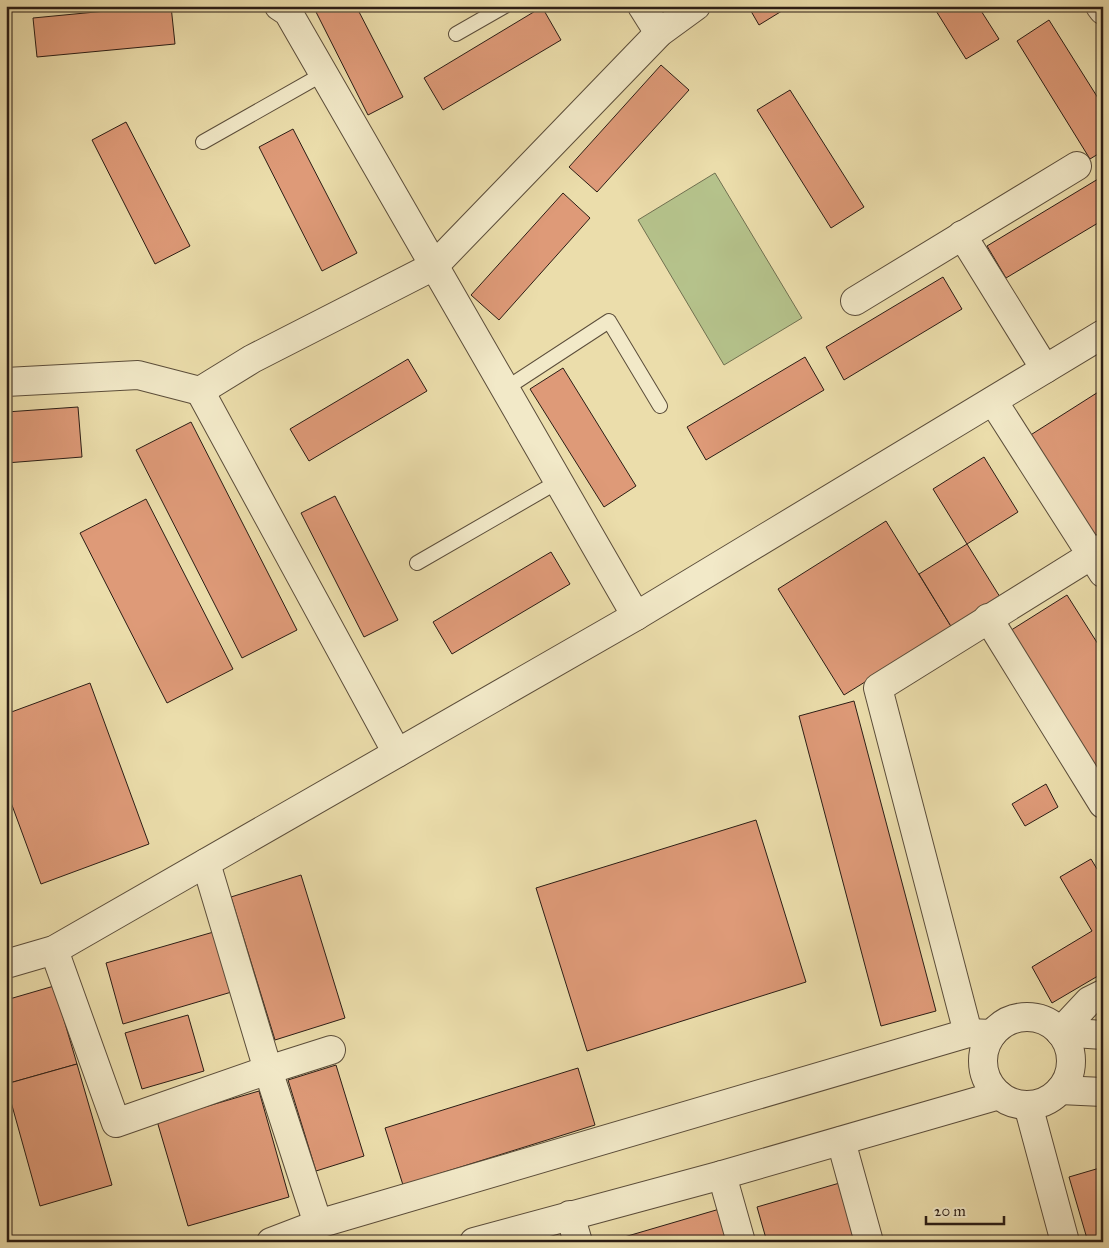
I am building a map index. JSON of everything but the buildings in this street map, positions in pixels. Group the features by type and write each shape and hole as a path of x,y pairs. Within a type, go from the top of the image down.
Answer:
{"street":[{"path":"279,6 288,12 636,616"},
{"path":"642,6 659,33"},
{"path":"6,382 138,375 200,391 252,359 434,266 659,33 696,6"},
{"path":"1100,6 1103,10"},
{"path":"855,301 1077,166"},
{"path":"962,236 1045,369"},
{"path":"6,964 54,950 206,863 636,616 1103,334"},
{"path":"200,391 397,753"},
{"path":"271,1242 318,1224 980,1033 1026,1016 1050,1023 1067,1042 1070,1067 1067,1079 1060,1090 1045,1100 1028,1105 1008,1100 999,1094 990,1085 984,1072 985,1045 980,1033 878,688 988,618 1099,558 992,401"},
{"path":"988,618 1103,804"},
{"path":"206,863 268,1070 318,1224"},
{"path":"54,950 116,1123 268,1070 332,1050"},
{"path":"1060,1032 1089,1001 1103,994"},
{"path":"1060,1032 1103,1036"},
{"path":"1060,1090 1103,1092"},
{"path":"474,1242 722,1175 999,1094"},
{"path":"1028,1105 1065,1242"},
{"path":"840,1141 869,1242"},
{"path":"722,1175 741,1242"},
{"path":"570,1215 578,1242"}],"lane":[{"path":"456,34 505,6"},
{"path":"202,142 323,74"},
{"path":"505,389 609,321 660,406"},
{"path":"417,563 559,481"}],"green space":[{"path":"715,173 802,318 724,365 638,220"}]}
